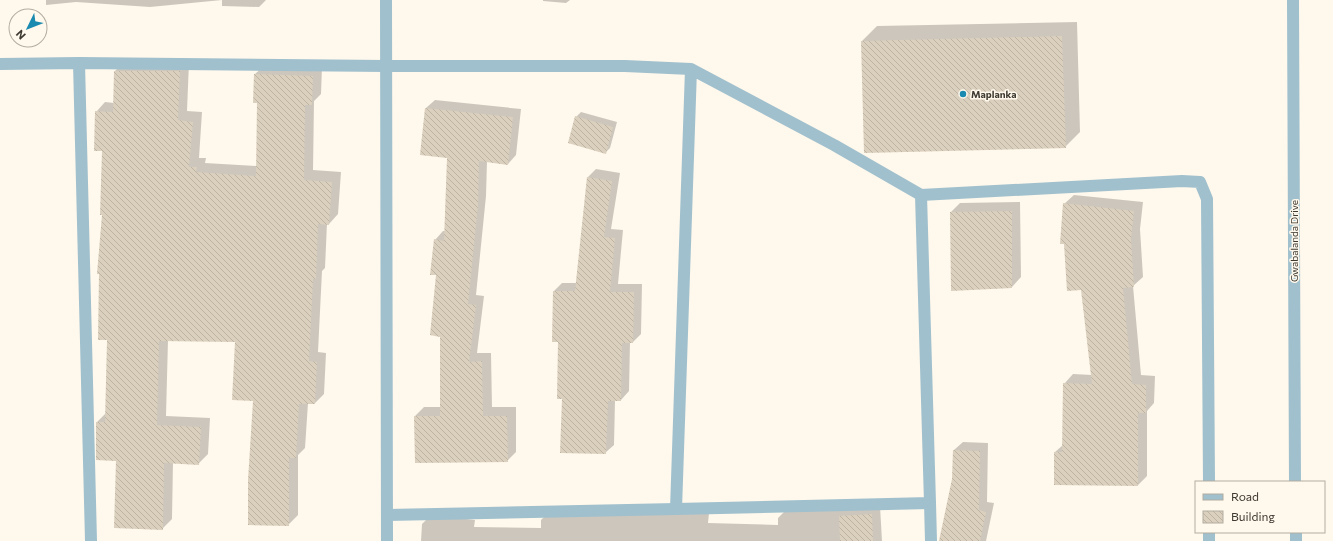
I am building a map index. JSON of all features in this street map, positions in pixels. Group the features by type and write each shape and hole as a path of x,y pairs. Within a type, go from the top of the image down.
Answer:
{"street":[{"path":"386,0 387,541"},
{"name":"Gwabalanda Drive","path":"1293,0 1295,481"},
{"path":"79,63 91,541"},
{"path":"0,64 79,63 386,66 625,66 691,69 834,145 921,195 1182,181 1200,182 1207,199 1209,481"},
{"path":"676,509 691,69"},
{"path":"921,195 931,541"},
{"path":"388,516 930,503"}],"building":[{"name":"Maplanka","path":"1062,36 1066,148 864,153 861,41"},
{"path":"114,71 180,71 178,120 193,122 189,167 197,167 196,172 256,176 257,103 253,103 254,74 313,76 312,105 305,105 304,180 332,182 329,225 318,224 316,279 313,279 309,361 317,362 315,404 299,404 296,458 289,458 289,526 248,525 248,480 253,401 232,400 235,342 159,341 157,425 201,427 199,465 164,463 163,530 114,528 116,461 96,460 96,422 105,422 107,340 98,340 99,274 97,274 102,215 100,215 102,151 94,151 95,111 113,112"},
{"path":"425,108 513,117 508,165 479,161 478,205 468,304 476,305 469,362 482,361 483,416 507,416 508,462 415,463 414,416 440,416 440,337 430,335 436,275 430,275 434,239 444,241 447,158 420,155"},
{"path":"575,116 613,127 606,154 568,143"},
{"path":"587,177 612,181 604,237 615,238 610,292 634,292 633,343 622,343 621,401 608,401 606,454 560,453 562,399 557,399 558,342 552,342 553,291 575,291"},
{"path":"1063,203 1134,211 1131,239 1134,287 1123,288 1132,384 1146,385 1146,413 1138,413 1138,486 1054,485 1054,452 1062,452 1063,383 1092,384 1081,290 1067,291 1064,244 1060,244"},
{"path":"1012,211 1012,288 951,291 950,212"},
{"path":"953,450 980,451 979,510 986,512 980,541 939,541 952,479"},
{"path":"872,514 873,541 840,541 839,516"}],"place":[{"name":"Maplanka","path":"963,94"}]}
